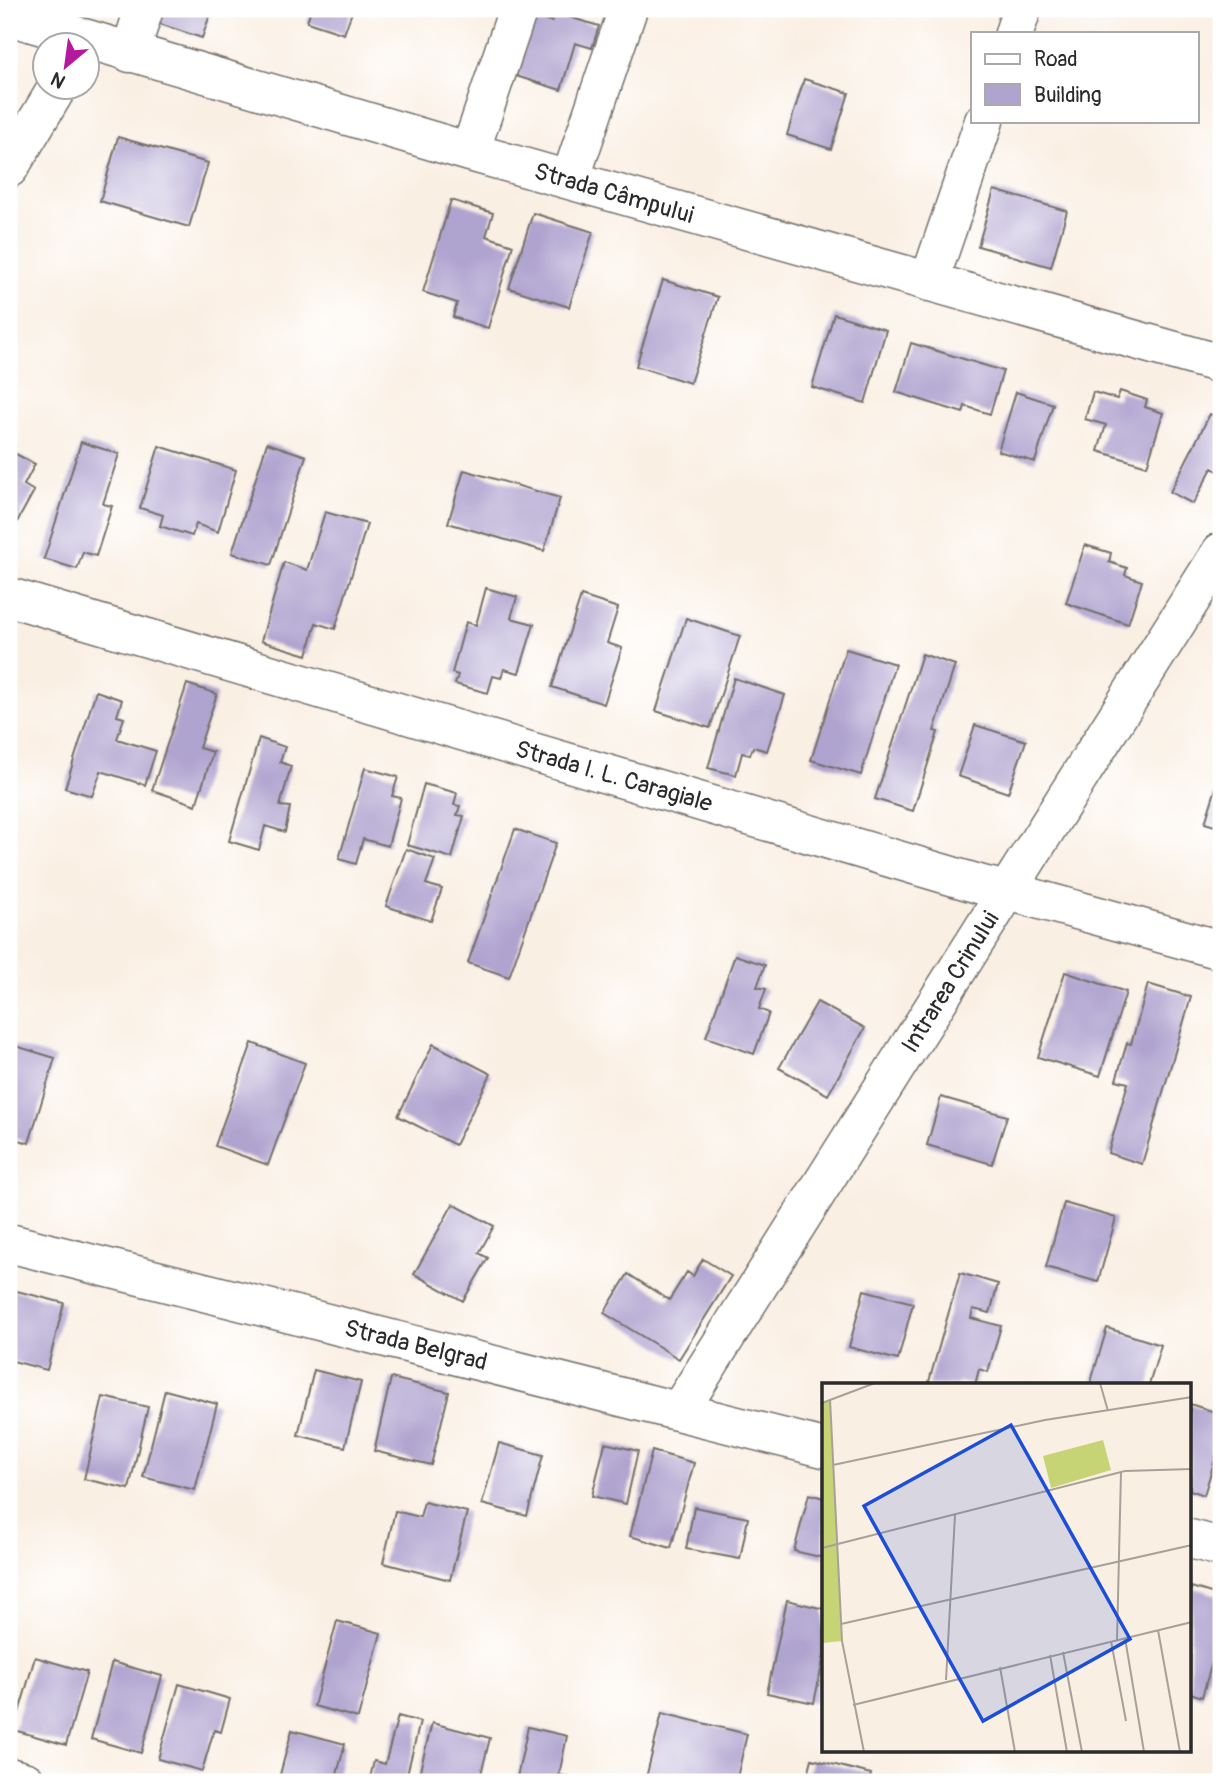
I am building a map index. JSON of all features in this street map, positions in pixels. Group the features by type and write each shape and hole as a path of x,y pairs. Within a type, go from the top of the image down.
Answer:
{"street":[{"path":"130,53 145,9"},
{"path":"470,152 518,9"},
{"path":"570,180 628,9"},
{"path":"1014,32 1022,9"},
{"name":"Strada Câmpului","path":"23,15 60,32"},
{"name":"Strada Câmpului","path":"102,47 1221,364"},
{"path":"9,168 49,102"},
{"path":"929,282 984,122"},
{"name":"Intrarea Crinului","path":"680,1412 1221,552"},
{"name":"Strada I. L. Caragiale","path":"9,597 982,886 1221,950"},
{"name":"Strada Belgrad","path":"9,1243 822,1448"},
{"path":"1192,1540 1221,1547"},
{"path":"9,1777 26,1782"}],"building":[{"path":"155,9 212,9 202,38 151,21"},
{"path":"311,9 353,9 344,34 307,22"},
{"path":"555,13 599,26 592,48 575,43 561,90 516,76 534,16 552,22"},
{"path":"804,79 849,93 831,149 787,135"},
{"path":"118,137 208,163 189,227 100,201"},
{"path":"994,190 1067,211 1051,267 978,246"},
{"path":"451,200 493,213 486,236 513,245 488,328 453,317 457,303 423,292"},
{"path":"533,213 593,232 569,307 509,288"},
{"path":"663,280 718,297 690,383 636,366"},
{"path":"834,314 886,330 865,403 812,387"},
{"path":"911,343 1003,371 990,414 965,406 963,413 896,392"},
{"path":"1120,391 1147,400 1145,407 1163,413 1147,466 1098,451 1106,425 1085,419 1093,392 1117,399"},
{"path":"1016,392 1053,404 1035,462 998,451"},
{"path":"1210,414 1221,420 1221,473 1212,468 1193,504 1170,492"},
{"path":"9,442 15,446 12,452 35,464 24,485 34,491 11,533 9,532"},
{"path":"81,442 119,454 103,504 112,506 96,556 83,552 77,569 44,559"},
{"path":"267,443 306,456 271,565 232,553"},
{"path":"159,446 236,470 218,532 196,524 192,536 160,526 163,515 140,508"},
{"path":"464,470 560,498 544,551 448,523"},
{"path":"325,512 367,524 335,629 316,623 307,655 261,641 284,562 307,570"},
{"path":"1085,545 1111,553 1109,562 1127,568 1125,575 1142,581 1128,624 1066,603"},
{"path":"486,588 517,597 511,618 534,624 519,673 504,669 501,678 493,676 488,693 455,684 458,675 452,673 466,622 476,625"},
{"path":"581,596 618,608 607,643 622,648 604,704 552,687"},
{"path":"686,618 740,636 710,728 656,711"},
{"path":"846,649 895,664 861,775 811,760"},
{"path":"922,654 955,665 934,731 938,732 913,811 875,799"},
{"path":"734,678 785,695 767,751 753,747 750,755 742,753 736,775 708,768"},
{"path":"187,684 217,694 199,748 213,752 196,805 152,790"},
{"path":"96,691 122,700 117,716 124,718 117,739 156,751 145,785 101,771 92,796 65,788"},
{"path":"975,725 1026,741 1008,793 958,776"},
{"path":"259,738 285,747 280,762 291,766 280,806 290,807 285,832 265,826 259,850 229,841"},
{"path":"365,768 398,777 392,796 401,798 388,846 363,839 356,864 339,859"},
{"path":"1221,772 1221,828 1205,823"},
{"path":"424,784 457,793 454,805 460,806 457,815 464,816 452,858 407,845"},
{"path":"515,829 556,843 509,977 468,963"},
{"path":"406,849 435,859 426,884 442,889 431,921 386,906"},
{"path":"735,955 765,965 757,987 766,989 759,1009 769,1013 754,1054 706,1037"},
{"path":"1065,972 1126,992 1100,1076 1038,1057"},
{"path":"1148,984 1191,997 1142,1164 1108,1153 1128,1083 1116,1080 1127,1043 1131,1044"},
{"path":"817,1002 865,1028 828,1095 779,1068"},
{"path":"252,1043 305,1063 268,1165 215,1146"},
{"path":"9,1044 55,1058 29,1143 9,1137"},
{"path":"433,1044 491,1074 455,1145 398,1116"},
{"path":"941,1097 1007,1116 992,1164 927,1145"},
{"path":"1064,1203 1116,1218 1098,1282 1046,1267"},
{"path":"453,1204 494,1226 479,1253 488,1258 463,1301 414,1274"},
{"path":"703,1259 731,1276 679,1359 604,1313 628,1274 669,1300 687,1272 693,1276"},
{"path":"960,1273 998,1284 990,1313 973,1309 971,1318 1001,1326 988,1372 979,1369 976,1383 929,1383"},
{"path":"9,1289 64,1303 47,1370 9,1360"},
{"path":"864,1290 913,1303 898,1360 849,1347"},
{"path":"1107,1328 1161,1345 1150,1383 1091,1383"},
{"path":"314,1370 361,1382 345,1447 298,1435"},
{"path":"391,1378 449,1392 431,1465 374,1451"},
{"path":"165,1390 217,1404 195,1490 143,1477"},
{"path":"103,1397 148,1407 129,1489 84,1479"},
{"path":"1192,1405 1221,1414 1221,1439 1204,1495 1192,1491"},
{"path":"499,1443 543,1455 527,1516 482,1504"},
{"path":"605,1443 638,1451 626,1504 592,1496"},
{"path":"652,1451 694,1463 671,1548 630,1536"},
{"path":"809,1494 822,1497 822,1558 794,1551"},
{"path":"424,1502 467,1512 450,1580 383,1563 395,1511 420,1517"},
{"path":"694,1507 748,1518 740,1559 686,1549"},
{"path":"1192,1587 1221,1596 1221,1631 1202,1697 1192,1694"},
{"path":"787,1600 822,1609 822,1665 814,1703 767,1693"},
{"path":"337,1621 381,1633 358,1718 314,1706"},
{"path":"35,1657 87,1672 66,1745 14,1730"},
{"path":"112,1662 162,1676 141,1753 91,1739"},
{"path":"179,1684 230,1699 221,1732 214,1730 202,1771 158,1759"},
{"path":"662,1713 747,1734 736,1782 645,1782"},
{"path":"398,1716 420,1722 405,1782 369,1782 374,1761 385,1764"},
{"path":"432,1723 490,1738 479,1782 417,1782"},
{"path":"528,1727 567,1736 559,1775 569,1777 567,1782 516,1782"},
{"path":"292,1730 345,1744 335,1782 278,1782"},
{"path":"812,1759 871,1774 869,1782 806,1782"}]}
